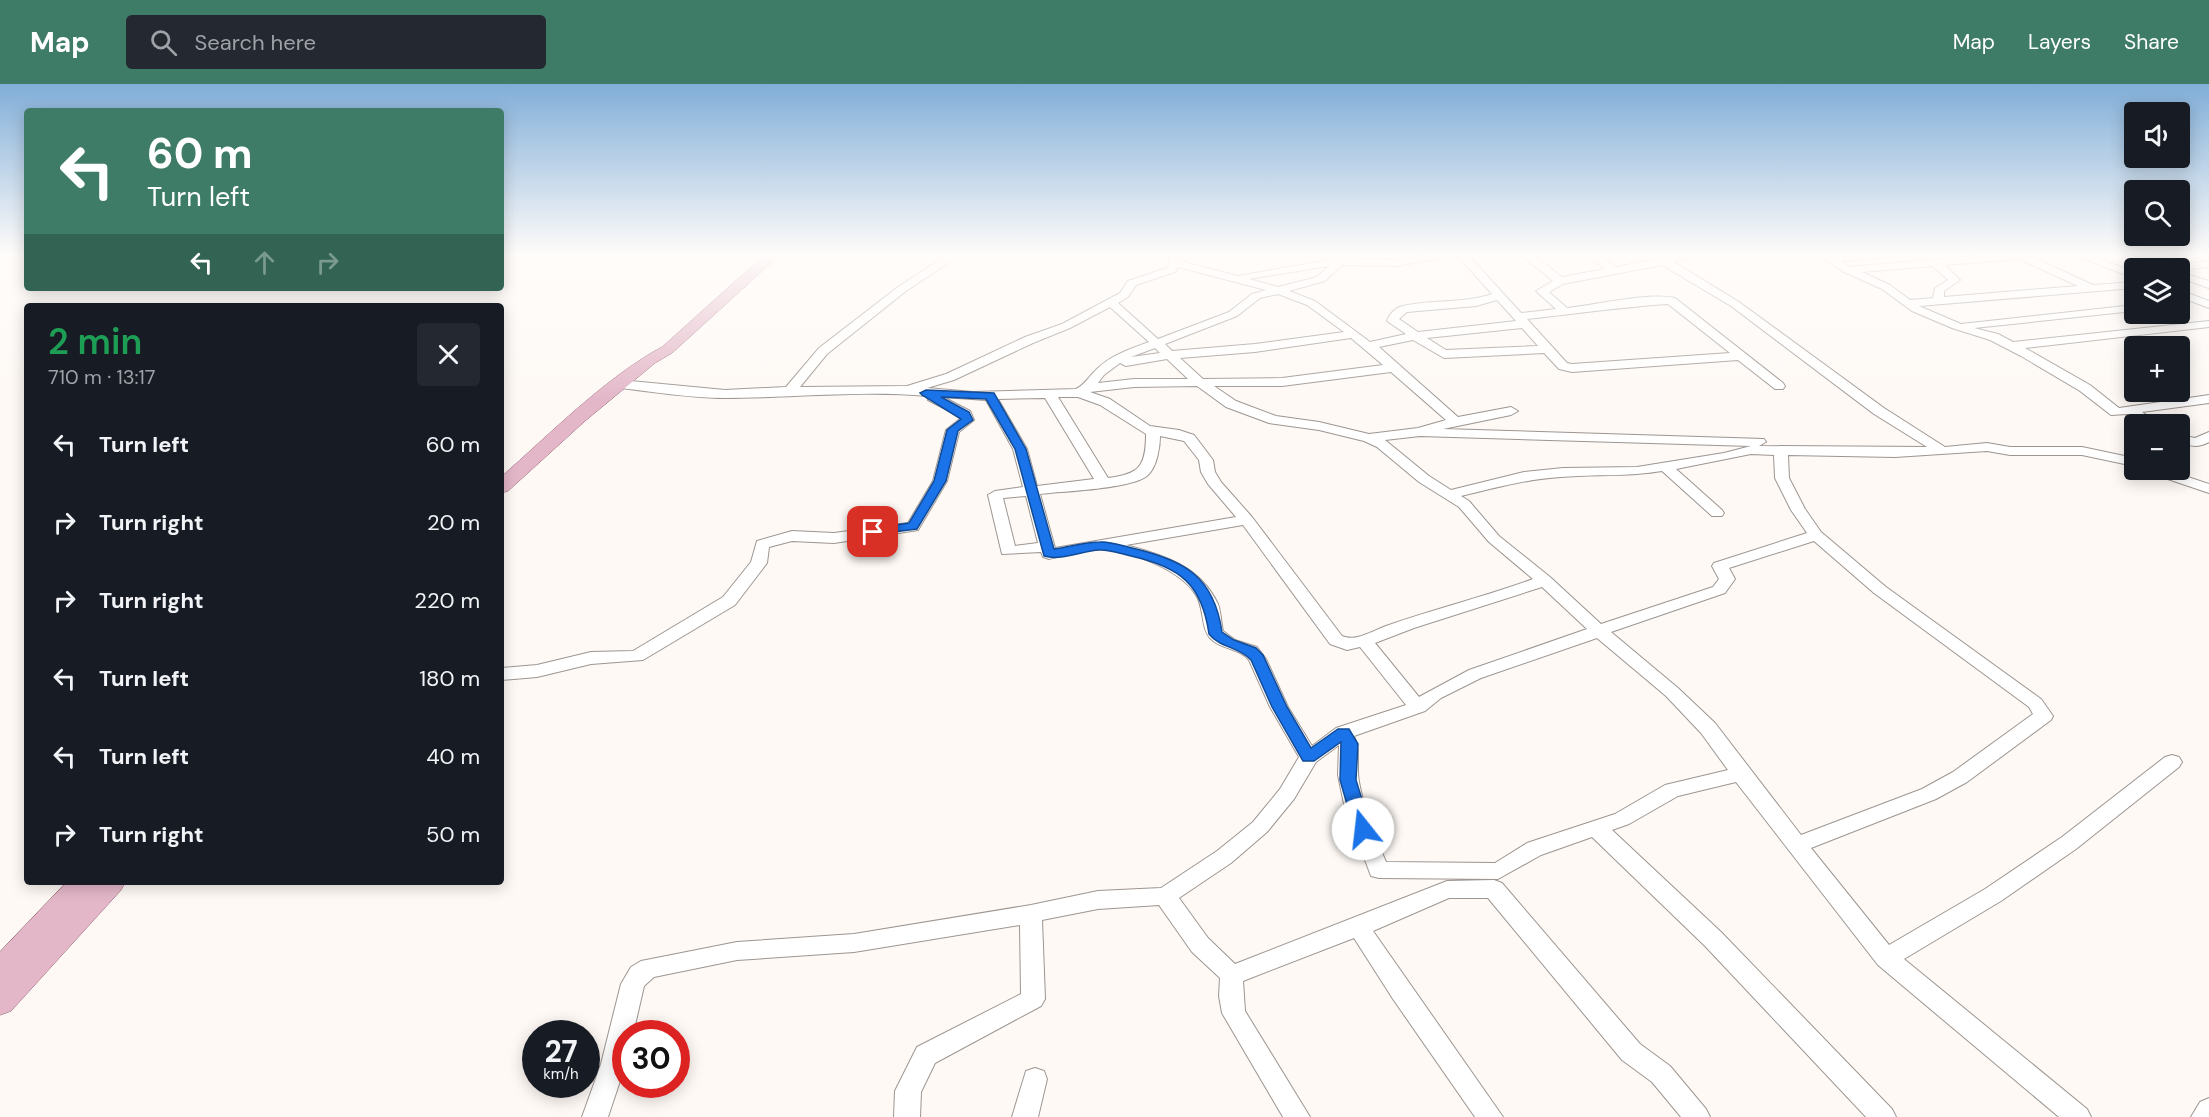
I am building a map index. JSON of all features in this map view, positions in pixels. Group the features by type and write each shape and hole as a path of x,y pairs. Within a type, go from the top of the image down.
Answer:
{"main road":[{"path":"504,468 559,420 703,303"},
{"path":"504,484 649,360 667,350 718,303"},
{"path":"0,971 81,885"},
{"path":"0,1002 108,885"}],"street":[{"path":"790,390 813,361 884,303"},
{"path":"907,390 978,365 1029,340 1058,330 1112,303"},
{"path":"1112,303 1198,381 1231,404 1274,420 1319,426 1369,438 1382,444 1424,479 1472,511 1494,539 1672,692 1708,728 1741,774 1886,958 2078,1117"},
{"path":"1084,390 1110,363 1155,342 1233,314 1247,303"},
{"path":"1311,303 1354,334 1455,421"},
{"path":"1472,303 1434,305 1400,311 1393,321 1444,354 1546,349"},
{"path":"1504,303 1563,366 1572,368 1739,356"},
{"path":"1554,303 1565,312"},
{"path":"1388,364 1371,345 1624,303"},
{"path":"1675,303 1779,386"},
{"path":"1734,303 1879,411 1942,451"},
{"path":"1909,303 1916,309 1956,326 1987,334 2012,346 2085,388 2116,412 2209,399"},
{"path":"1956,326 2124,309"},
{"path":"2012,346 2209,324"},
{"path":"1110,363 1169,355 1255,348 1354,334"},
{"path":"620,384 725,394 790,390 907,390 990,396 1049,394 1134,383 1282,382 1388,364"},
{"path":"1084,390 1108,403 1140,427 1153,432 1179,434 1189,438 1206,460 1208,472 1215,484 1247,520 1336,640 1347,645 1520,590 1544,580"},
{"path":"504,674 537,671 591,658 637,656 729,601 759,563 762,544 792,536 834,538 913,527 940,481 953,430 967,420 965,414 926,393"},
{"path":"1049,394 1104,483"},
{"path":"990,396 1020,449 1034,492 1049,554 1247,520"},
{"path":"2129,410 2136,414"},
{"path":"1420,432 1455,421 1511,411"},
{"path":"1047,547 1008,551 995,495 1104,483 1141,476 1145,471 1153,445 1153,432"},
{"path":"1369,438 1420,432 1678,441 1730,440 1767,442 1781,450"},
{"path":"2190,440 2205,442"},
{"path":"1448,495 1524,476 1563,472 1637,471 1725,457 1743,451 1895,453 1987,447 2019,451 2082,451 2124,460"},
{"path":"1781,450 1782,478 1798,510 1816,535 1880,590 2035,703 2044,716 1960,777 1929,794 1797,845"},
{"path":"1664,466 1717,513"},
{"path":"2183,480 2209,489"},
{"path":"595,1117 613,1064 633,984 639,974 649,968 736,951 855,943 1031,914 1098,900 1165,896 1224,857 1260,827 1287,794 1309,757 1344,733 1418,707 1435,694 1475,674 1719,590 1726,579 1720,566 1816,535"},
{"path":"1102,545 1153,557 1169,563 1192,578 1208,599 1216,634 1229,644 1251,651 1257,658 1279,707 1309,757"},
{"path":"1364,641 1418,707"},
{"path":"1344,733 1350,744 1348,780 1379,870 1496,880 1631,1052 1661,1074 1697,1117"},
{"path":"1886,958 1993,895 2077,837 2172,762"},
{"path":"1232,975 1359,927 1447,890 1496,880 1534,849 1622,819 1672,790 1741,774"},
{"path":"1597,829 1713,939 1883,1117"},
{"path":"1165,896 1200,945 1232,975 1231,996 1234,1013 1297,1117"},
{"path":"907,1117 908,1091 926,1054 1033,999 1031,914"},
{"path":"1359,927 1401,992 1490,1117"},
{"path":"1025,1117 1035,1079"},
{"path":"2204,1117 2209,1110"}],"route":[{"path":"873,532 913,527 940,481 953,430 967,420 965,414 926,393 990,396 1003,415 1020,449 1034,492 1049,554 1102,545 1153,557 1182,570 1192,578 1208,599 1216,634 1229,644 1246,648 1257,658 1279,707 1309,757 1344,733 1350,744 1348,780 1363,829"}]}
